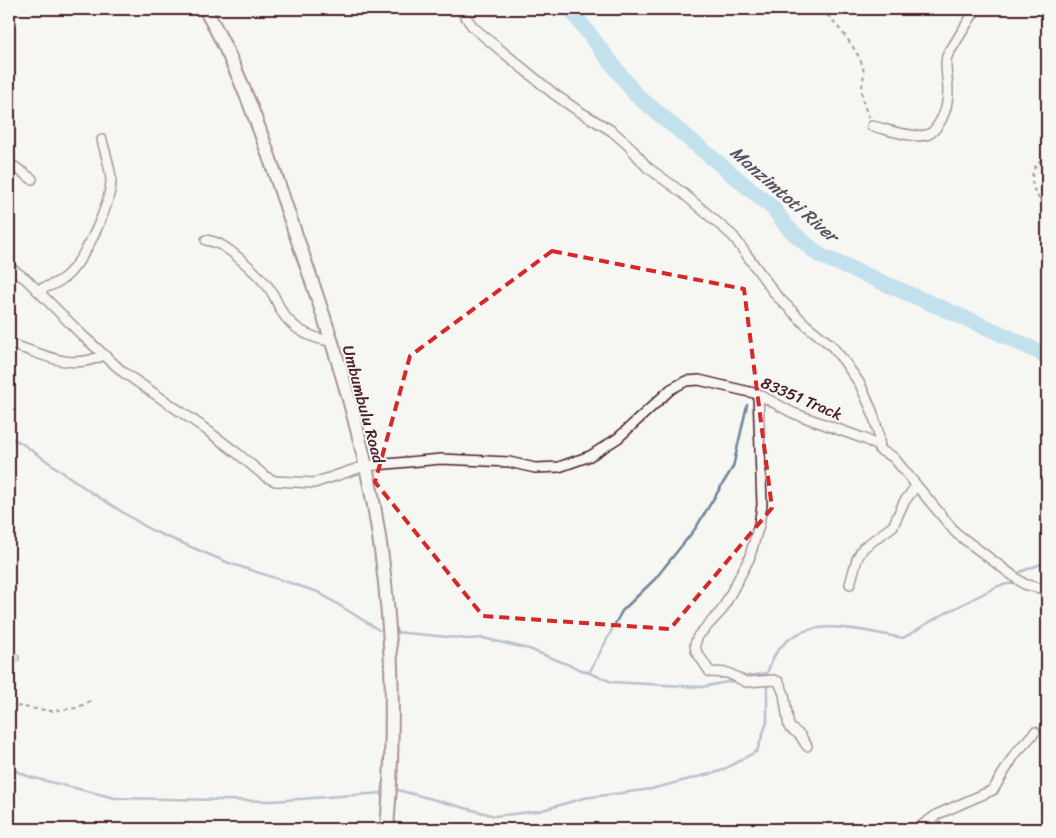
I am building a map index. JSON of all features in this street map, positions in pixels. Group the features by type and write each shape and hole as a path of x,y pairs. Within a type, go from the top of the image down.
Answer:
{"main road":[{"name":"Umbumbulu Road","path":"205,9 234,65 252,110 311,279 350,404 374,506 388,624 393,703 387,829"}],"street":[{"path":"460,9 473,27 492,43 554,94 612,130 648,167 684,194 733,236 776,294 806,325 831,345 860,384 872,410 878,431 880,450"},
{"path":"872,126 918,136 933,131 947,107 946,64 948,56 976,9"},
{"path":"37,290 57,282 72,270 80,259 105,212 111,181 102,140"},
{"path":"9,163 32,179"},
{"path":"206,240 225,247 262,280 272,292 283,314 297,327 318,339 330,341"},
{"name":"83351 Track","path":"9,267 37,290 123,372 200,425 266,477 275,481 314,483 365,466 441,459 509,462 535,468 560,467 590,456 618,438 671,389 679,384 699,380 758,394 793,413 865,439 880,447 880,450 893,457 956,533 1024,584 1047,590"},
{"path":"9,344 66,362 91,362 104,355"},
{"path":"758,394 762,505 759,525 749,559 722,610 696,640 695,648 708,670 712,673 728,673 746,682 774,680 779,682 784,694 789,727 800,735 807,746"},
{"path":"850,584 857,559 863,548 893,526 904,502 916,486"},
{"path":"917,829 938,814 992,790 1015,754 1035,732"}],"path":[{"path":"822,9 852,47 862,66 864,107 872,126"},
{"path":"1047,154 1034,168 1032,184 1037,196 1047,208"},
{"path":"9,705 51,711 77,708 94,699"}],"highlighted area":[{"path":"552,251 744,289 772,508 670,629 483,616 375,482 410,356"}],"building":[{"path":"15,653 20,658 15,663 10,658"},
{"path":"12,666 16,670 12,674 8,670"}],"waterway":[{"name":"Manzimtoti River","path":"570,9 636,95 773,208 789,229 819,255 995,331 1047,356"},
{"path":"589,673 622,611 655,579 695,529 733,467 747,405"},
{"path":"9,438 20,442 92,493 151,530 229,563 318,592 379,630"},
{"path":"1020,572 1041,564 1047,564"},
{"path":"742,677 767,673 777,651 791,638 806,631 838,627 903,638 938,617 998,586 1017,582"},
{"path":"395,632 469,639 483,638 529,649 612,682 702,687 737,680"},
{"path":"398,790 495,816 539,811 584,798 651,789 721,771 757,751 767,722 767,673"},
{"path":"9,768 30,777 115,798 272,801 382,793"}]}
